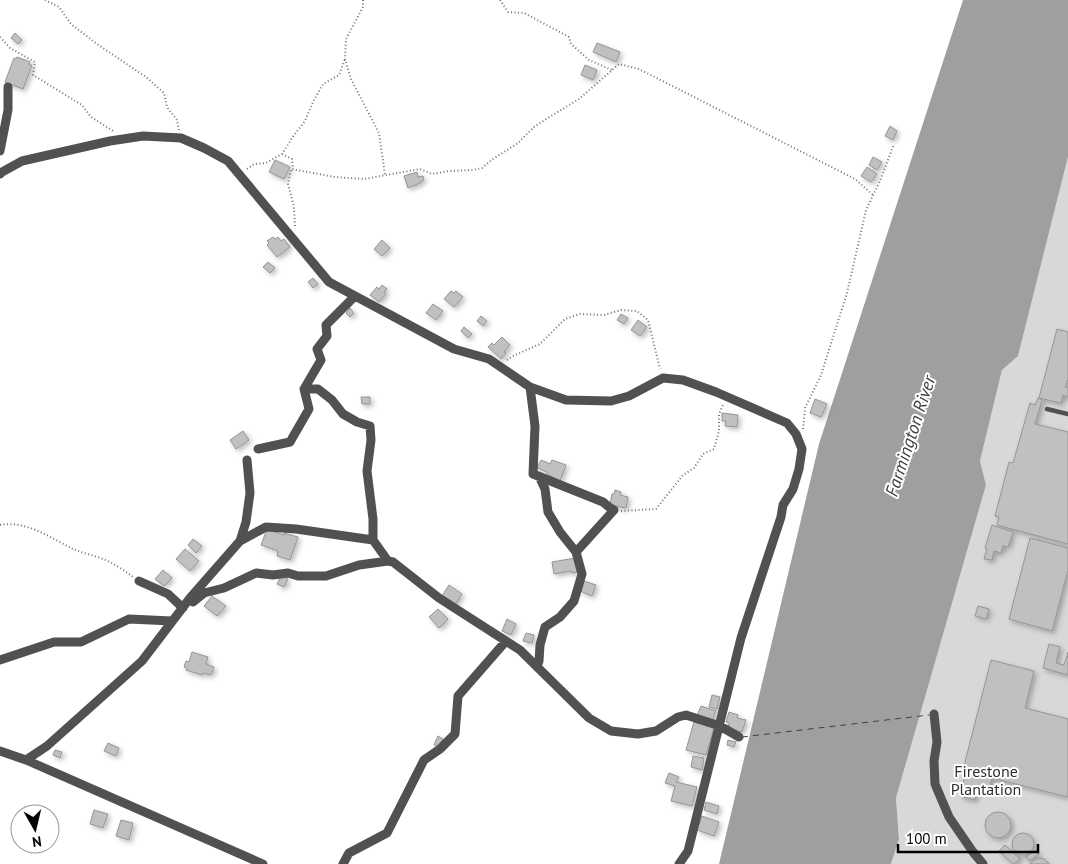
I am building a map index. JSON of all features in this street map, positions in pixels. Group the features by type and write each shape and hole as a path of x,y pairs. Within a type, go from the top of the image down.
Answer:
{"street":[{"path":"0,151 8,110 8,87"},
{"path":"0,174 22,162 110,140 143,136 180,138 228,161 329,282 454,349 489,359 530,387 566,400 612,402 629,396 663,378 683,380 726,396 787,423 796,434 802,449 800,468 793,489 783,505 781,517 742,638 688,850 679,864"},
{"path":"258,449 290,442 309,409 304,389 320,360 317,349 327,336 326,325 355,296"},
{"path":"530,387 535,426 533,474 604,502 614,510 576,552"},
{"path":"304,389 318,389 332,400 342,414 370,426 371,440 367,471 373,518 373,540 388,561"},
{"path":"240,541 246,522 250,493 247,460"},
{"path":"537,667 540,644 545,627 560,617 574,601 582,574 576,552 560,532 548,512 545,489 539,476"},
{"path":"26,760 47,746 142,661 184,606 240,541 266,527 296,529 373,540"},
{"path":"184,606 204,593 224,588 256,573 326,576 359,565 393,562 439,598 520,650 589,718 611,731 638,734 656,731 678,717 686,715 720,726 739,737"},
{"path":"139,581 168,594 184,606"},
{"path":"0,660 54,642 80,642 129,619 172,621"},
{"path":"343,864 349,853 387,833 424,760 440,749 455,734 458,696 506,641"},
{"path":"934,714 937,742 934,761 935,784 950,817 983,864"},
{"path":"0,751 26,760 263,864"}],"lane":[{"path":"1047,409 1068,414"}],"path":[{"path":"45,0 60,7 71,24 164,92 167,108 177,120 180,138"},
{"path":"363,0 362,7 346,39 345,59 351,79 379,133 385,175"},
{"path":"500,0 508,12 524,13 569,37 571,44 589,60 612,70"},
{"path":"0,37 10,48 35,62 33,75 82,105 91,117 123,139"},
{"path":"238,174 254,164 266,163 282,154 305,121 323,84 338,75 345,59"},
{"path":"293,170 335,177 364,179 420,168 432,174 482,168 518,143 535,126 579,99 619,64 639,69 855,179 873,194"},
{"path":"802,449 805,408 821,375 847,293 866,210 880,181 894,144"},
{"path":"282,154 292,159 293,170"},
{"path":"293,170 291,169 288,184 294,207 295,226"},
{"path":"498,366 513,356 540,344 565,319 580,314 604,315 621,310 629,310 637,311 648,320 663,378"},
{"path":"614,510 656,509 683,475 694,468 704,454 714,449 719,431 719,414 726,396"},
{"path":"0,524 9,523 26,527 54,538 74,549 102,559 124,570 139,581"}],"green space":[{"name":"Firestone Plantation","path":"1068,157 1068,864 891,864 899,839 896,798 986,485 980,461 1002,370 1018,356"}],"water":[{"name":"Farmington River","path":"963,0 1068,0 1068,157 1018,356 1002,370 980,461 986,485 896,798 899,839 891,864 719,864 819,444"}],"building":[{"path":"15,33 22,40 18,44 11,38"},
{"path":"597,43 620,52 616,62 593,52"},
{"path":"17,57 30,62 29,65 32,65 23,89 5,82 14,58 16,59"},
{"path":"585,65 597,70 593,80 581,75"},
{"path":"890,126 897,131 893,140 885,136"},
{"path":"873,157 882,162 877,170 869,165"},
{"path":"275,160 290,167 284,179 269,172"},
{"path":"867,167 877,174 871,182 861,176"},
{"path":"417,172 418,177 423,176 424,180 408,188 404,176"},
{"path":"273,237 275,239 278,237 281,241 284,239 290,247 277,257 267,245 269,243 267,241"},
{"path":"382,240 390,248 382,256 374,249"},
{"path":"268,262 275,268 270,273 263,267"},
{"path":"313,278 318,284 313,288 308,282"},
{"path":"382,285 387,289 384,292 386,294 379,302 370,295 377,287 379,289"},
{"path":"451,291 454,293 456,291 463,297 454,307 444,299"},
{"path":"433,304 443,311 436,320 426,313"},
{"path":"350,308 354,313 350,317 346,313"},
{"path":"621,314 628,318 624,324 617,320"},
{"path":"481,316 487,321 483,326 477,321"},
{"path":"638,320 647,327 640,336 631,330"},
{"path":"464,327 472,334 468,338 461,331"},
{"path":"1057,329 1068,332 1068,379 1065,387 1068,387 1068,397 1063,395 1061,403 1039,398"},
{"path":"502,337 510,345 501,359 488,347 492,343 494,345"},
{"path":"361,397 370,397 370,404 362,404"},
{"path":"1038,398 1042,400 1035,424 1068,432 1068,544 997,525 999,517 995,516 1009,462 1013,463 1030,403 1035,405"},
{"path":"815,399 827,404 821,417 810,413"},
{"path":"722,413 738,415 737,427 725,426 726,421 722,421"},
{"path":"243,431 249,440 236,449 230,440"},
{"path":"541,460 550,464 552,460 566,465 560,481 537,468"},
{"path":"615,490 621,492 620,495 628,497 626,508 610,505 612,494 614,494"},
{"path":"992,525 1013,532 1008,547 1003,546 1001,553 994,551 992,560 984,559 987,549 985,548"},
{"path":"267,529 284,535 284,533 298,537 290,560 277,556 278,551 261,545"},
{"path":"1030,538 1068,548 1068,570 1052,631 1009,619"},
{"path":"193,539 202,546 196,553 188,545"},
{"path":"185,549 199,561 190,571 176,559"},
{"path":"575,558 577,572 572,573 571,571 554,574 552,562"},
{"path":"163,570 172,578 164,586 155,579"},
{"path":"281,576 288,579 284,587 277,584"},
{"path":"584,581 596,585 592,596 580,591"},
{"path":"449,585 462,594 455,605 442,596"},
{"path":"212,596 226,606 217,616 204,606"},
{"path":"978,606 989,609 986,619 975,616"},
{"path":"438,609 448,619 439,628 429,617"},
{"path":"507,619 516,624 511,635 502,631"},
{"path":"526,633 534,635 532,643 523,641"},
{"path":"1049,644 1060,647 1056,663 1064,665 1068,652 1068,675 1043,668"},
{"path":"192,652 208,657 206,664 214,667 211,675 203,673 202,675 186,670 187,668 184,667 186,661 189,662"},
{"path":"991,660 1034,671 1025,708 1068,719 1068,797 992,778 989,789 978,786 975,800 960,796 966,771 963,770"},
{"path":"712,695 720,697 717,709 709,707"},
{"path":"701,706 716,711 712,721 697,716"},
{"path":"729,712 738,715 737,718 746,720 742,732 728,728 729,723 726,722"},
{"path":"694,722 714,728 706,755 686,750"},
{"path":"438,736 443,739 439,747 434,745"},
{"path":"728,740 736,742 734,747 727,745"},
{"path":"108,743 119,748 116,756 104,751"},
{"path":"55,750 62,752 60,758 53,755"},
{"path":"693,756 704,758 702,770 691,767"},
{"path":"669,773 679,777 676,782 697,787 692,806 671,801 675,786 665,783"},
{"path":"706,802 719,806 717,814 704,810"},
{"path":"94,810 108,814 103,828 90,824"},
{"path":"998,812 1007,816 1011,825 1007,834 998,838 989,834 985,825 989,816"},
{"path":"702,816 719,822 714,836 697,830"},
{"path":"121,820 133,823 129,840 116,836"},
{"path":"1023,833 1031,836 1034,844 1031,852 1023,855 1015,852 1012,844 1015,836"},
{"path":"1005,845 1020,859 1014,864 999,851"},
{"path":"1036,850 1039,854 1029,861 1026,857"},
{"path":"1039,858 1044,859 1049,864 1030,864"}],"ferry route":[{"path":"742,737 929,715"}]}
